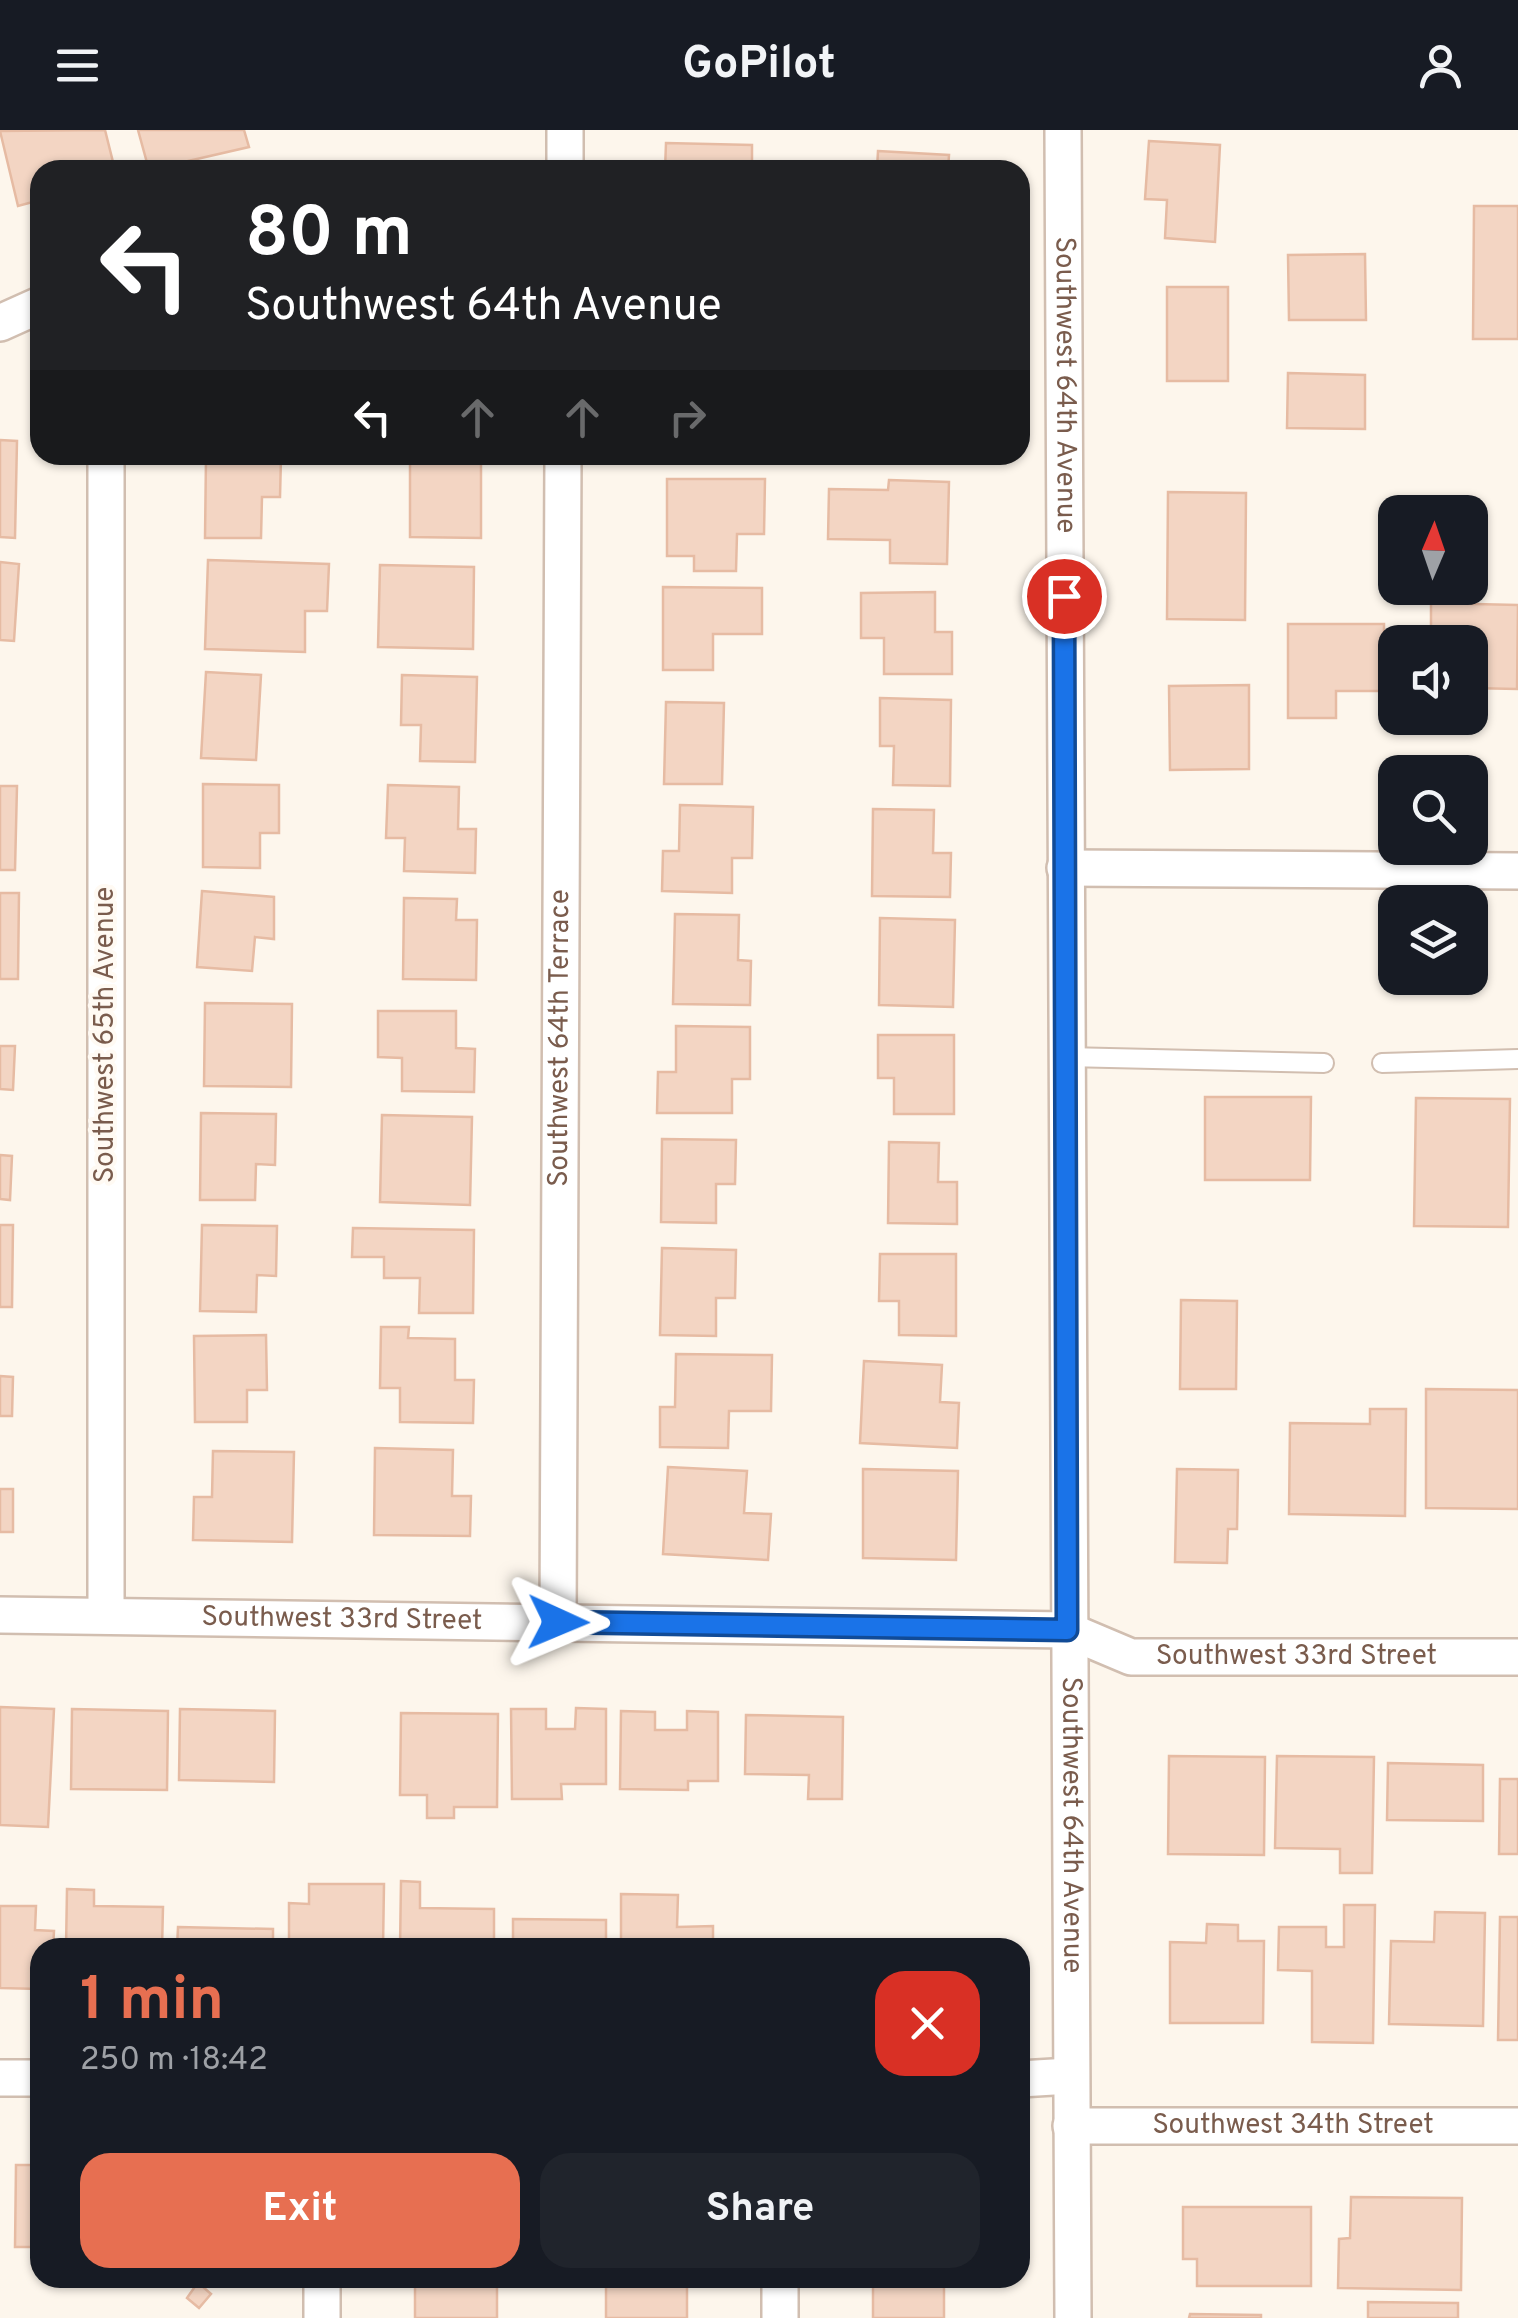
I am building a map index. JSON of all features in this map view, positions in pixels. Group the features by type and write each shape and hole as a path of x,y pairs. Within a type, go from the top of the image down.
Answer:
{"street":[{"path":"564,160 565,130"},
{"name":"Southwest 64th Avenue","path":"1062,130 1073,2318"},
{"path":"0,323 30,309"},
{"name":"Southwest 65th Avenue","path":"106,465 106,1616"},
{"name":"Southwest 64th Terrace","path":"558,1622 563,465"},
{"path":"1065,868 1518,871"},
{"name":"Southwest 33rd Street","path":"0,1615 1067,1630 1132,1657 1518,1658"},
{"path":"1030,2078 1070,2076"},
{"path":"0,2078 30,2078"},
{"name":"Southwest 34th Street","path":"1071,2126 1518,2126"},
{"path":"322,2288 322,2318"},
{"path":"780,2288 780,2318"}],"lane":[{"path":"1066,1058 1324,1063"},
{"path":"1382,1063 1518,1060"}],"building":[{"path":"105,130 112,160 30,160 30,203 18,206 0,131"},
{"path":"138,130 244,130 249,147 192,160 146,160"},
{"path":"1149,141 1220,145 1215,242 1165,238 1167,200 1145,199"},
{"path":"666,143 752,145 752,160 665,160"},
{"path":"878,151 949,155 949,160 878,160"},
{"path":"1474,206 1518,206 1518,339 1473,339"},
{"path":"1365,254 1366,320 1289,320 1288,255"},
{"path":"1167,287 1228,287 1228,381 1167,381"},
{"path":"1288,373 1365,375 1365,429 1287,428"},
{"path":"0,440 17,441 15,538 0,537"},
{"path":"206,465 281,465 280,497 262,497 261,538 205,538"},
{"path":"410,465 481,465 481,538 410,537"},
{"path":"667,479 765,479 764,534 737,534 736,571 694,571 694,556 667,556"},
{"path":"889,480 949,482 947,564 890,563 890,540 828,539 829,489 888,490"},
{"path":"1168,492 1246,493 1245,620 1167,619"},
{"path":"208,560 329,564 327,611 305,611 305,652 205,649"},
{"path":"0,562 19,564 14,641 0,640"},
{"path":"380,565 474,567 473,649 378,647"},
{"path":"663,587 762,588 762,634 713,634 713,670 663,670"},
{"path":"935,592 935,632 952,632 952,674 884,674 884,638 861,638 861,593"},
{"path":"1431,605 1518,605 1517,689 1488,688 1488,625 1431,625"},
{"path":"1288,624 1384,624 1378,625 1378,691 1336,691 1336,718 1288,718"},
{"path":"206,672 261,675 256,760 201,758"},
{"path":"402,675 477,677 475,762 420,761 421,725 401,725"},
{"path":"1249,685 1249,769 1170,770 1169,686"},
{"path":"880,698 951,700 950,786 893,785 894,746 880,746"},
{"path":"666,702 724,703 722,784 664,784"},
{"path":"203,784 279,785 279,833 260,833 260,868 203,867"},
{"path":"388,785 459,787 458,829 476,829 475,873 404,871 405,838 386,838"},
{"path":"0,786 17,786 15,870 0,870"},
{"path":"680,805 753,807 752,858 732,858 732,893 662,891 663,851 679,851"},
{"path":"873,809 934,810 933,853 951,853 950,897 872,896"},
{"path":"202,891 274,897 274,939 255,937 252,971 197,967"},
{"path":"0,893 19,893 18,979 0,979"},
{"path":"404,898 457,899 456,920 477,920 476,980 403,979"},
{"path":"675,914 739,915 738,960 751,961 750,1005 673,1004"},
{"path":"880,918 955,920 953,1007 879,1005"},
{"path":"205,1003 292,1004 291,1087 204,1086"},
{"path":"378,1011 456,1011 456,1048 475,1049 474,1092 402,1091 402,1058 378,1057"},
{"path":"676,1026 750,1027 750,1079 732,1079 732,1113 657,1113 658,1072 676,1072"},
{"path":"878,1035 954,1035 954,1114 894,1114 894,1078 878,1078"},
{"path":"0,1046 15,1046 13,1090 0,1089"},
{"path":"1205,1097 1311,1097 1310,1180 1205,1180"},
{"path":"1416,1098 1510,1099 1508,1227 1414,1226"},
{"path":"201,1113 276,1114 275,1165 256,1164 255,1200 200,1200"},
{"path":"382,1115 472,1117 470,1205 380,1202"},
{"path":"662,1139 736,1140 735,1184 716,1184 716,1223 661,1222"},
{"path":"889,1142 939,1143 938,1182 957,1182 957,1224 888,1223"},
{"path":"0,1155 12,1156 10,1200 0,1199"},
{"path":"0,1225 13,1225 12,1307 0,1307"},
{"path":"202,1225 277,1226 276,1276 257,1275 256,1312 200,1311"},
{"path":"353,1228 474,1230 473,1313 419,1313 420,1278 384,1278 384,1257 352,1257"},
{"path":"662,1248 736,1250 735,1298 716,1298 716,1336 660,1335"},
{"path":"880,1254 956,1254 956,1336 899,1335 899,1301 879,1301"},
{"path":"1181,1300 1237,1301 1236,1389 1180,1389"},
{"path":"381,1327 409,1327 408,1338 455,1339 455,1380 474,1380 473,1423 400,1422 400,1388 380,1388"},
{"path":"266,1335 267,1390 247,1390 247,1422 195,1422 194,1336"},
{"path":"676,1354 772,1355 771,1411 729,1411 728,1448 660,1447 660,1407 675,1407"},
{"path":"864,1361 942,1365 940,1402 959,1403 957,1448 860,1443"},
{"path":"0,1376 13,1377 12,1416 0,1416"},
{"path":"1426,1389 1518,1390 1518,1509 1426,1508"},
{"path":"1370,1409 1406,1409 1405,1516 1289,1514 1290,1423 1370,1424"},
{"path":"375,1448 453,1450 452,1496 471,1496 470,1536 374,1535"},
{"path":"213,1451 294,1452 292,1542 193,1540 194,1497 212,1497"},
{"path":"668,1467 747,1471 744,1513 771,1514 768,1560 663,1554"},
{"path":"863,1469 958,1471 956,1560 863,1558"},
{"path":"1177,1469 1238,1470 1237,1529 1228,1529 1227,1563 1175,1562"},
{"path":"0,1489 13,1489 13,1532 0,1532"},
{"path":"0,1707 54,1709 48,1827 0,1825"},
{"path":"576,1708 606,1709 606,1784 561,1784 562,1799 512,1799 511,1709 546,1709 546,1729 575,1729"},
{"path":"72,1709 168,1711 167,1790 71,1789"},
{"path":"180,1709 275,1711 274,1782 179,1780"},
{"path":"621,1711 655,1712 655,1730 687,1730 687,1711 718,1712 718,1781 688,1781 688,1790 620,1789"},
{"path":"401,1713 498,1714 497,1807 454,1807 454,1818 427,1818 427,1795 400,1795"},
{"path":"746,1715 843,1717 842,1799 808,1799 809,1775 745,1774"},
{"path":"1169,1756 1265,1757 1264,1855 1168,1854"},
{"path":"1277,1756 1374,1757 1372,1873 1340,1873 1340,1849 1275,1848"},
{"path":"1388,1763 1483,1765 1483,1821 1387,1820"},
{"path":"1500,1779 1518,1779 1518,1854 1499,1854"},
{"path":"401,1881 420,1882 420,1908 494,1909 494,1938 400,1938"},
{"path":"309,1884 384,1884 383,1938 289,1938 289,1903 309,1904"},
{"path":"67,1889 94,1890 94,1906 163,1907 162,1938 66,1938"},
{"path":"621,1894 678,1895 677,1927 713,1926 713,1938 621,1938"},
{"path":"1344,1905 1375,1905 1373,2043 1312,2042 1312,1971 1278,1970 1279,1927 1326,1927 1326,1947 1344,1947"},
{"path":"0,1906 36,1906 35,1930 54,1931 54,1938 30,1938 30,1989 0,1988"},
{"path":"1435,1912 1485,1913 1483,2026 1389,2024 1391,1941 1434,1942"},
{"path":"1500,1917 1518,1917 1518,2040 1498,2040"},
{"path":"513,1919 606,1920 606,1938 513,1938"},
{"path":"1207,1924 1238,1925 1238,1941 1264,1941 1263,2023 1170,2023 1170,1942 1206,1943"},
{"path":"178,1927 273,1929 273,1938 177,1938"},
{"path":"16,2165 30,2165 30,2247 15,2247"},
{"path":"1351,2197 1462,2198 1461,2290 1338,2288 1339,2239 1350,2238"},
{"path":"1183,2207 1311,2207 1311,2286 1197,2286 1197,2259 1183,2259"},
{"path":"194,2288 204,2288 211,2294 199,2308 187,2298"},
{"path":"415,2288 497,2288 497,2318 415,2318"},
{"path":"606,2288 687,2288 687,2318 606,2318"},
{"path":"873,2288 944,2288 944,2318 873,2318"},
{"path":"1368,2302 1458,2303 1458,2318 1368,2318"},
{"path":"1190,2314 1261,2315 1261,2318 1189,2318"}],"route":[{"path":"558,1622 1067,1630 1064,596"}]}
